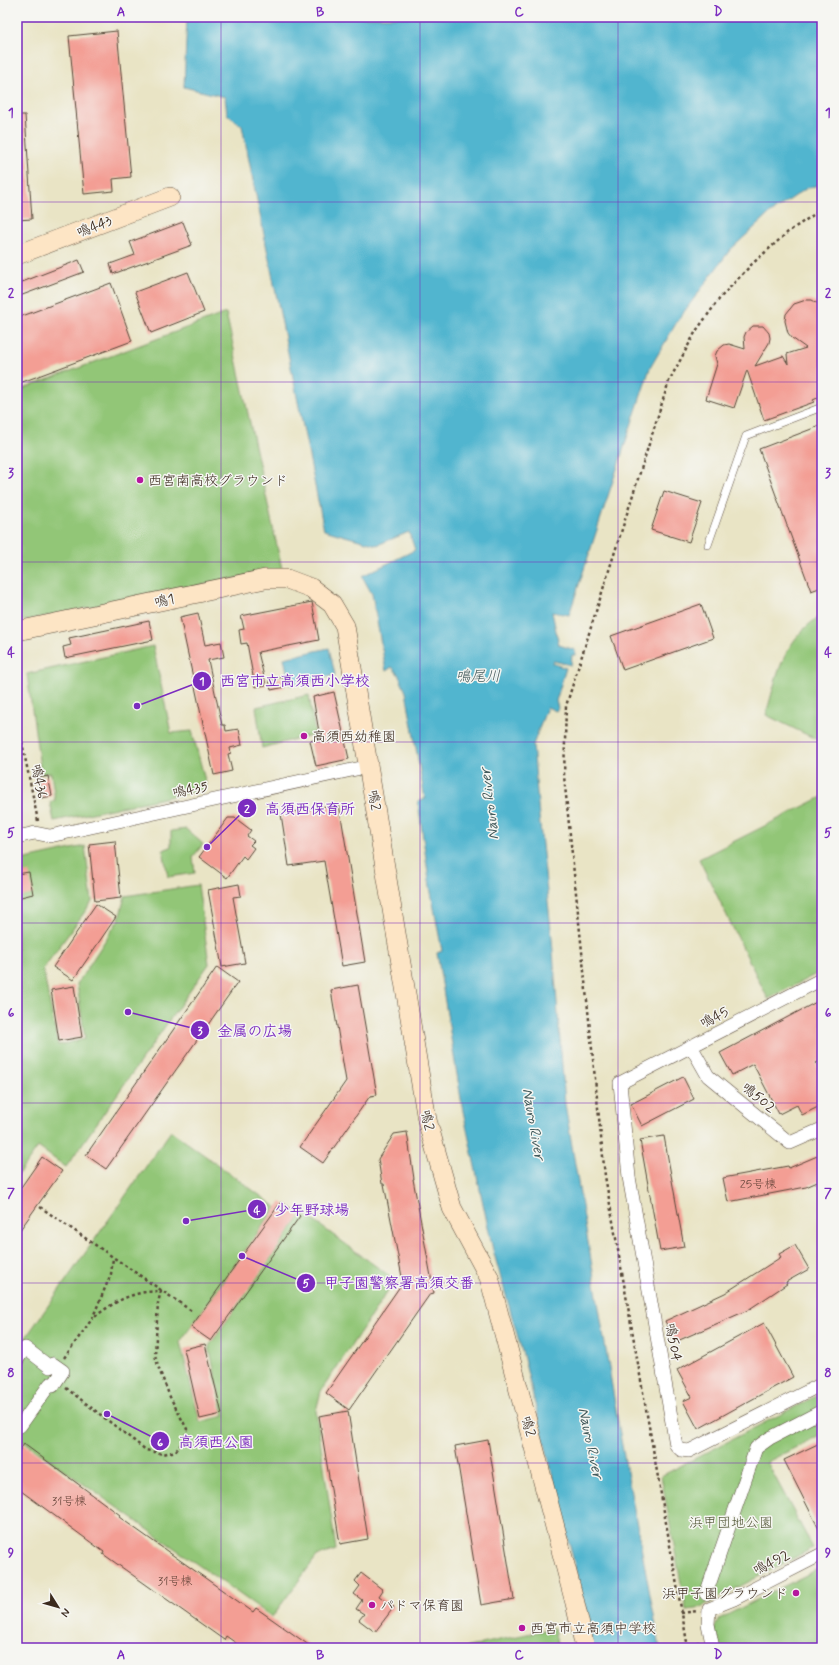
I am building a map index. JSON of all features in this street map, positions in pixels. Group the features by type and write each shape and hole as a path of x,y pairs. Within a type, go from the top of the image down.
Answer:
{"street":[{"name":"鳴443","path":"17,255 170,196"},
{"name":"鳴1","path":"17,631 265,579 287,579 311,588"},
{"name":"鳴2","path":"311,588 332,604 345,626 370,766 427,1120 452,1208 489,1277 575,1603 585,1648"},
{"name":"鳴435","path":"17,837 35,833 50,836 370,766"},
{"name":"鳴45","path":"620,1083 822,979"},
{"name":"鳴502","path":"691,1046 708,1076 790,1143 822,1129"},
{"name":"鳴504","path":"620,1083 629,1177 676,1445 681,1450 689,1451 822,1384"},
{"path":"17,1360 25,1348 50,1367 53,1364 57,1374 53,1386 50,1384 20,1426 17,1424"},
{"path":"706,1594 756,1448 770,1438 822,1411"},
{"name":"鳴492","path":"713,1648 708,1624 709,1609 734,1599 822,1554"}],"lane":[{"path":"708,546 746,436 822,407"}],"path":[{"path":"688,1648 605,1176 564,776 566,706 669,381 696,331 720,298 752,264 788,232 822,209"},
{"name":"鳴436","path":"17,718 41,834"},
{"path":"40,1207 193,1312"},
{"path":"113,1258 111,1274 92,1319 57,1374 146,1450 163,1454 176,1451 185,1439 187,1429 170,1397 155,1354 158,1303 162,1291"},
{"path":"92,1319 106,1308 132,1294 147,1291 162,1291"},
{"path":"682,1613 696,1611"}],"green space":[{"name":"西宮南高校グラウンド","path":"226,313 282,569 17,622 17,391"},
{"path":"822,615 822,742 766,715 778,672 790,647 798,635"},
{"path":"153,646 171,733 192,731 206,784 202,790 54,821 50,802 55,800 51,773 41,774 27,674"},
{"path":"309,695 315,734 262,748 256,707"},
{"path":"822,797 822,971 768,999 699,859"},
{"path":"186,829 203,844 193,857 195,873 168,877 163,850 171,847 171,831"},
{"path":"85,846 92,902 43,969 58,1045 85,1039 77,984 119,919 125,896 198,885 209,964 66,1167 38,1147 17,1176 17,861"},
{"path":"171,1131 276,1207 180,1342 200,1422 224,1416 209,1346 303,1213 395,1280 321,1391 316,1411 336,1550 317,1556 272,1617 17,1437 17,1350"},
{"name":"浜甲団地公園","path":"822,1393 822,1434 767,1462 813,1548 697,1609 686,1610 661,1476"},
{"name":"浜甲子園グラウンド","path":"822,1567 822,1648 718,1648 714,1629 719,1619"},
{"path":"554,1628 558,1648 464,1648"}],"water":[{"path":"187,17 822,17 822,184 807,188 769,214 730,250 678,320 650,368 569,615 552,612 559,645 575,650 575,655 572,655 571,665 553,661 552,663 566,668 556,701 558,708 556,711 547,707 533,745 552,939 565,1104 621,1440 660,1648 593,1648 573,1558 523,1355 493,1250 463,1111 437,953 442,951 430,887 418,802 425,799 406,692 398,674 392,667 386,671 372,594 362,576 415,550 409,532 377,545 324,530 242,126 227,114 225,97 184,87"},
{"path":"329,648 335,675 290,685 284,658"}],"building":[{"path":"117,31 131,177 113,179 114,191 84,194 69,36"},
{"path":"17,115 25,115 32,219 17,220"},
{"path":"183,222 192,245 113,274 110,264 135,255 130,242"},
{"path":"79,260 84,272 17,297 17,284"},
{"path":"188,272 204,312 151,333 135,292"},
{"path":"111,283 132,341 17,384 17,318"},
{"path":"806,300 812,300 822,306 822,396 813,400 814,402 764,420 747,370 734,408 706,399 717,364 715,356 717,351 724,345 729,344 745,349 744,337 746,332 753,326 763,326 769,333 770,338 769,343 755,366 783,356 788,364 787,354 806,348 792,338 788,333 785,321 786,314 794,304"},
{"path":"822,425 822,587 811,591 759,449"},
{"path":"664,491 702,503 689,542 651,530"},
{"path":"312,602 319,640 258,652 266,685 255,687 247,643 241,644 239,630 244,629 241,616"},
{"path":"701,604 713,638 623,670 611,636"},
{"path":"198,613 205,645 221,642 224,657 208,660 222,725 225,725 226,731 239,729 242,745 230,748 231,753 228,754 232,771 214,775 180,617"},
{"path":"149,621 153,640 65,658 63,647 71,645 69,638"},
{"path":"283,677 285,687 271,690 269,680"},
{"path":"334,692 349,759 316,766 310,741 320,738 313,697"},
{"path":"48,776 52,796 42,798 38,778"},
{"path":"339,804 365,962 342,966 324,861 289,866 281,814"},
{"path":"228,818 235,818 251,830 247,836 254,841 250,845 254,848 246,859 243,856 227,878 199,857"},
{"path":"115,841 121,898 95,901 89,844"},
{"path":"29,872 33,894 17,898 17,874"},
{"path":"239,884 241,896 233,897 245,963 222,967 208,890"},
{"path":"96,904 116,917 73,980 53,967"},
{"path":"217,967 238,982 106,1169 86,1155"},
{"path":"358,985 377,1095 370,1096 323,1163 300,1147 346,1081 331,990"},
{"path":"74,986 82,1037 59,1041 51,990"},
{"path":"822,999 822,1060 816,1063 822,1074 822,1105 802,1115 797,1105 779,1114 753,1064 732,1075 720,1053"},
{"path":"683,1077 694,1099 642,1126 631,1104"},
{"path":"407,1132 413,1179 434,1293 430,1294 349,1410 326,1393 403,1282 378,1159 394,1134"},
{"path":"664,1136 684,1247 660,1251 640,1140"},
{"path":"822,1154 822,1180 806,1187 728,1202 723,1178 788,1166 789,1168"},
{"path":"42,1157 62,1171 17,1234 17,1193"},
{"path":"281,1202 300,1216 211,1341 191,1327"},
{"path":"795,1245 809,1269 786,1282 787,1284 748,1310 675,1342 665,1321 725,1293 781,1257 779,1254"},
{"path":"764,1323 793,1377 698,1429 683,1401 692,1397 677,1370"},
{"path":"205,1344 222,1414 200,1419 184,1349"},
{"path":"348,1411 368,1539 340,1544 319,1416"},
{"path":"488,1440 514,1599 481,1605 455,1446"},
{"path":"822,1442 822,1535 784,1460"},
{"path":"24,1444 120,1515 119,1517 253,1612 256,1608 313,1648 243,1648 226,1636 224,1640 103,1554 104,1552 17,1488 17,1454"},
{"path":"361,1573 383,1590 379,1596 394,1607 375,1632 359,1620 364,1614 356,1609 362,1600 354,1594 360,1586 355,1581"}],"place":[{"name":"西宮南高校グラウンド","path":"140,480"},
{"name":"西宮市立高須西小学校","path":"137,706"},
{"name":"高須西幼稚園","path":"304,736"},
{"name":"高須西保育所","path":"207,847"},
{"name":"金属の広場","path":"128,1012"},
{"name":"少年野球場","path":"186,1221"},
{"name":"甲子園警察署高須交番","path":"242,1256"},
{"name":"高須西公園","path":"107,1414"},
{"name":"浜甲子園グラウンド","path":"796,1593"},
{"name":"パドマ保育園","path":"372,1605"},
{"name":"西宮市立高須中学校","path":"522,1628"}],"water label":[{"name":"鳴尾川","path":"478,676"},
{"name":"Nauro River","path":"489,804"},
{"name":"Nauro River","path":"534,1124"},
{"name":"Nauro River","path":"591,1443"}]}
